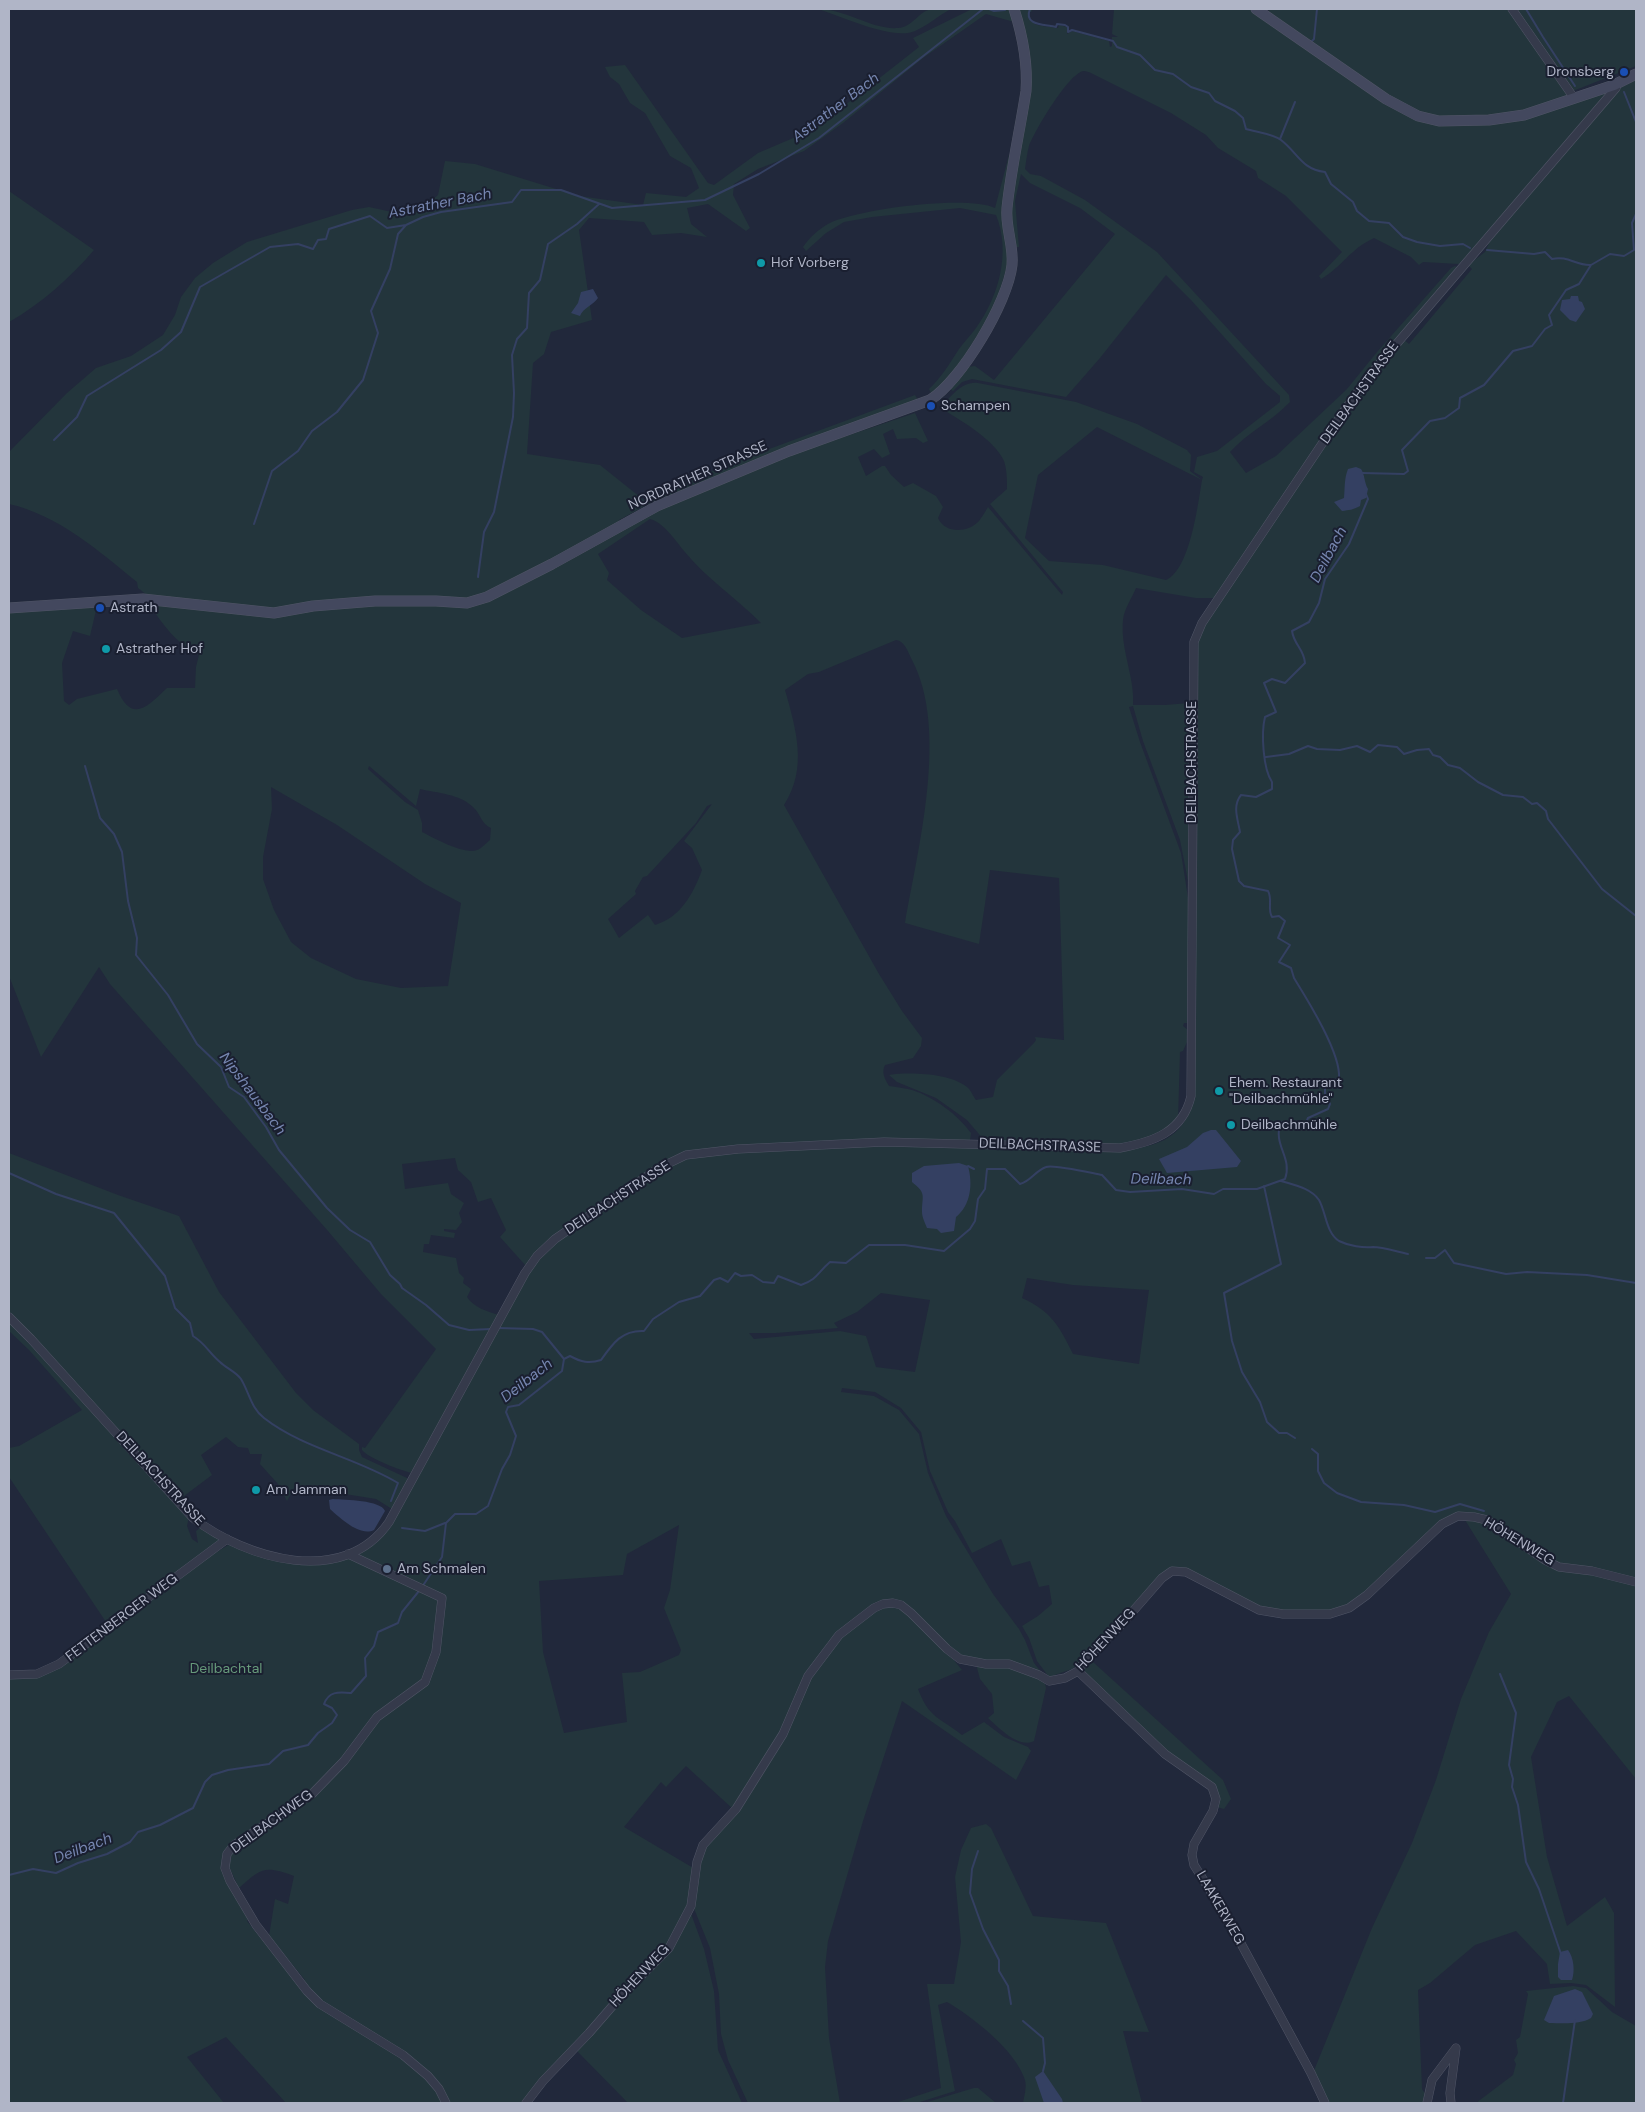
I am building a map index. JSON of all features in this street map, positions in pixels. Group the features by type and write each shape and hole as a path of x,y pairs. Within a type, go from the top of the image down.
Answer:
{"main road":[{"name":"NORDRATHER STRASSE","path":"9,608 143,599 274,613 313,606 375,601 436,600 468,603 487,597 552,564 657,506 789,451 930,400 940,394 949,384 981,339 1001,304 1010,276 1012,252 1007,211 1026,91 1027,71 1025,46 1014,9"},
{"path":"1256,9 1386,99 1418,116 1449,121 1489,120 1524,114 1614,85 1636,74"}],"street":[{"path":"1512,9 1574,98"},
{"name":"DEILBACHSTRASSE","path":"9,1317 194,1518 211,1532 246,1548 287,1560 320,1561 366,1547 380,1535 389,1522 505,1308 537,1256 554,1240 658,1168 686,1155 738,1149 884,1142 1120,1148 1142,1144 1165,1134 1184,1117 1189,1107 1191,1096 1194,642 1202,623 1346,408 1375,369 1616,88 1614,85"},
{"name":"HÖHENWEG","path":"526,2103 542,2081 589,2033 622,1995 670,1948 691,1906 697,1862 703,1845 736,1809 772,1752 783,1734 808,1676 839,1635 883,1604 893,1603 901,1605 960,1660 986,1664 1009,1664 1039,1675 1049,1681 1065,1678 1078,1671 1088,1656 1120,1626 1162,1578 1172,1571 1186,1572 1259,1610 1283,1614 1330,1614 1349,1608 1367,1595 1442,1524 1458,1516 1487,1520 1545,1560 1559,1566 1592,1571 1636,1582"},
{"name":"FETTENBERGER WEG","path":"9,1675 37,1674 59,1664 227,1539"},
{"name":"DEILBACHWEG","path":"348,1554 442,1598 436,1652 425,1682 377,1717 344,1761 312,1794 234,1845 227,1854 225,1868 230,1881 256,1926 306,1991 320,2004 404,2055 428,2076 439,2089 446,2103"},
{"name":"LAAKERWEG","path":"1078,1671 1165,1754 1212,1787 1216,1798 1213,1811 1194,1844 1192,1855 1194,1864 1229,1923 1311,2073 1325,2103"},
{"path":"1427,2103 1432,2080 1456,2048 1450,2093 1451,2103"}],"green space":[{"path":"818,9 839,12 878,26 898,28 908,25 922,13 931,9 951,9 920,29 905,33 894,33 853,22"},
{"path":"972,9 1012,9 1014,22 986,14 923,58 843,123 804,151 758,169 734,184 733,195 750,228 746,231 708,204 687,208 691,224 707,237 681,233 652,235 644,222 589,218 579,230 592,320 551,332 544,354 533,363 527,454 600,465 645,501 726,465 915,395 918,400 643,507 619,520 621,529 644,516 790,455 915,413 928,441 923,443 916,438 897,439 893,429 883,434 890,454 882,458 874,449 858,457 866,476 885,466 891,475 904,487 913,483 936,496 943,507 938,518 941,523 951,529 963,530 969,528 979,521 988,507 1062,595 1063,592 990,504 1007,489 1006,468 999,453 993,445 976,431 940,408 961,387 978,383 1076,402 1137,424 1187,450 1191,455 1190,471 1202,480 1203,477 1194,472 1197,457 1217,451 1280,402 1280,396 1266,384 1191,300 1166,275 1100,358 1066,397 972,379 962,382 953,391 950,389 967,367 975,366 994,380 1115,234 1080,208 1030,183 1021,174 1015,201 1019,247 1015,247 1011,210 1029,100 1018,9 1033,9 1031,12 1028,12 1029,17 1031,21 1038,25 1056,28 1059,25 1067,27 1067,34 1072,31 1109,41 1110,47 1112,46 1112,37 1118,37 1112,34 1114,9 1250,9 1385,102 1405,113 1470,124 1606,92 1606,95 1496,225 1459,264 1423,262 1419,265 1411,257 1374,238 1359,247 1321,279 1319,276 1342,252 1286,196 1258,178 1256,171 1218,148 1206,135 1171,113 1091,73 1084,71 1078,74 1061,91 1032,139 1028,149 1025,169 1030,174 1041,176 1085,200 1157,252 1289,395 1290,402 1283,409 1230,452 1246,473 1276,456 1347,389 1451,268 1457,267 1373,368 1215,598 1196,598 1136,588 1125,612 1123,631 1132,684 1133,705 1189,703 1188,881 1180,840 1143,741 1133,706 1129,707 1181,853 1189,904 1188,1023 1184,1023 1183,1026 1188,1030 1187,1042 1183,1051 1180,1052 1178,1120 1165,1130 1151,1137 1120,1145 984,1140 967,1120 936,1098 897,1082 889,1075 918,1074 940,1076 959,1082 967,1087 976,1100 993,1097 997,1080 1034,1043 1035,1037 1064,1040 1059,878 990,870 979,944 905,923 923,825 927,790 928,720 923,688 908,650 896,640 819,672 808,674 785,690 796,734 798,763 796,777 784,805 879,974 902,1011 922,1038 921,1046 913,1058 885,1065 883,1073 889,1086 920,1093 945,1107 971,1133 970,1140 685,1152 553,1237 534,1255 526,1266 500,1237 506,1230 491,1198 478,1202 471,1182 458,1170 455,1158 402,1164 405,1189 448,1183 451,1194 464,1203 459,1213 462,1222 456,1230 444,1229 444,1231 455,1233 454,1238 431,1235 429,1244 424,1244 423,1252 456,1258 459,1273 464,1278 463,1283 471,1289 467,1297 470,1301 481,1309 499,1315 412,1473 401,1470 371,1457 362,1450 362,1447 365,1448 436,1349 381,1294 328,1231 110,984 99,967 41,1057 9,976 9,612 97,606 90,636 73,631 62,663 64,701 69,705 77,699 117,689 128,706 140,709 153,701 167,688 195,688 196,667 199,655 184,646 171,633 150,605 151,602 147,595 138,588 137,582 108,558 61,525 27,509 9,504 9,452 67,393 96,368 131,356 163,335 175,315 181,297 195,278 213,263 247,242 352,210 369,207 392,212 401,210 419,211 438,195 445,161 475,164 579,196 643,205 646,193 686,197 699,188 691,168 670,156 645,113 630,103 619,84 610,77 605,67 625,65 708,183 714,185 758,153 805,133 826,120 919,47 913,38","holes":["1097,427 1202,480 1192,535 1187,550 1181,564 1174,574 1166,580 1103,565 1049,561 1025,538 1038,475","650,519 655,521 669,532 702,570 761,623 682,638 641,610 607,580 609,573 598,554","369,766 416,806 420,789 462,799 476,810 485,824 491,828 490,840 479,849 471,851 449,845 422,832 422,823 418,810 405,802 368,769","271,787 337,825 425,884 461,903 448,986 401,988 356,979 311,958 291,942 274,910 263,879 263,857 272,809","712,804 684,841 692,848 702,870 695,888 685,904 672,916 655,925 648,915 619,938 608,919 636,894 635,891 643,877 647,876 696,823 707,806"]},
{"path":"1270,9 1508,9 1569,97 1523,111 1489,116 1439,117 1419,112 1389,96 1268,13"},
{"path":"1514,9 1636,9 1636,66 1573,91"},
{"name":"Deilbachtal","path":"1636,79 1636,1779 1569,1696 1557,1702 1531,1757 1547,1857 1567,1926 1605,1897 1614,1913 1615,2007 1586,1985 1571,1983 1550,1984 1547,1964 1516,1931 1475,1945 1430,1983 1418,1990 1422,2089 1426,2095 1424,2103 1327,2103 1313,2073 1372,1928 1412,1843 1436,1780 1461,1699 1489,1632 1511,1594 1465,1520 1443,1519 1367,1593 1348,1607 1329,1613 1284,1612 1259,1608 1184,1569 1168,1570 1119,1624 1078,1664 1072,1669 1049,1677 1037,1661 1029,1638 1022,1626 1052,1604 1049,1585 1039,1587 1030,1561 1012,1566 1001,1539 972,1553 948,1512 930,1471 921,1432 901,1408 875,1392 842,1388 841,1392 874,1396 899,1410 919,1434 928,1473 946,1516 993,1594 1019,1629 1034,1663 1042,1673 1003,1662 977,1661 960,1657 911,1610 900,1603 889,1600 878,1603 857,1619 860,1624 876,1611 887,1607 893,1607 906,1612 948,1653 962,1670 918,1689 931,1712 962,1735 984,1722 1004,1737 1028,1747 1031,1751 1016,1780 902,1701 863,1821 828,1941 825,1967 829,2038 840,2103 748,2103 728,2060 721,2034 719,1994 710,1948 693,1906 705,1849 743,1805 777,1751 773,1748 733,1809 686,1766 666,1787 661,1782 624,1827 695,1869 689,1906 669,1946 625,1987 587,2032 534,2089 524,2103 286,2103 226,2037 187,2057 224,2103 9,2103 9,1674 41,1674 51,1671 166,1588 165,1584 108,1625 9,1477 9,1448 19,1446 82,1410 29,1350 9,1331 9,1321 189,1517 187,1526 192,1539 198,1543 196,1531 200,1528 219,1538 220,1542 200,1558 202,1561 230,1544 248,1551 287,1561 328,1562 347,1558 365,1550 380,1537 469,1385 526,1276 539,1258 561,1238 660,1170 686,1159 719,1153 889,1145 992,1147 991,1149 999,1149 999,1147 1120,1150 1154,1144 1169,1137 1181,1127 1189,1112 1194,1091 1196,663 1198,643 1205,625 1277,516 1376,373 1403,339 1409,344 1472,269 1468,265 1485,252 1490,241 1620,88","holes":["1027,1278 1073,1285 1149,1290 1139,1364 1073,1354 1054,1321 1040,1308 1022,1298","881,1293 930,1300 915,1372 876,1367 866,1336 840,1331 754,1339 749,1333 776,1333 838,1328 834,1323 857,1312","679,1525 670,1590 664,1608 681,1650 679,1655 640,1672 622,1673 627,1722 564,1733 543,1652 539,1581 623,1575 627,1554","229,1857 229,1867 239,1888 253,1876 264,1870 276,1870 294,1876 288,1904 275,1899 269,1936 305,1980 297,1983 284,1962 266,1941 263,1941 247,1921 250,1917 226,1868"]},
{"path":"1009,155 1011,156 1005,221 1008,263 995,306 955,370 946,381 931,393 929,389 974,331 991,302 1000,273 1002,259 1000,229 996,215 960,208 872,217 844,222 826,233 806,251 803,247 821,228 842,218 862,213 938,203 981,204 995,208"},
{"path":"9,191 94,250 54,290 9,322"},
{"path":"9,1153 118,1195 179,1216 219,1292 296,1393 313,1410 359,1444 362,1457 407,1478 408,1481 392,1509 376,1499 295,1486 287,1501 278,1484 260,1464 262,1454 250,1454 248,1448 238,1447 226,1437 201,1455 212,1475 180,1499 34,1337 9,1313"},
{"path":"1093,1662 1223,1780 1231,1799 1224,1809 1217,1807 1216,1790 1165,1753 1088,1677 1083,1670"},
{"path":"976,1664 1009,1666 1044,1679 1046,1688 1034,1741 1028,1743 1016,1740 1003,1732 988,1718 994,1713 992,1694 980,1679"},
{"path":"986,1824 991,1828 1033,1916 1106,1923 1149,2032 1123,2031 1142,2103 1023,2103 1026,2089 1025,2080 1013,2058 981,2026 947,2002 938,2005 955,2091 917,2103 895,2103 941,2088 927,1984 954,1984 961,1942 955,1877 961,1850 971,1828"},
{"path":"690,1911 704,1949 714,1991 718,2050 742,2103 628,2103 576,2050 623,1997 671,1949"},
{"path":"1573,1986 1586,1988 1612,2012 1636,2026 1636,2103 1476,2103 1513,2075 1516,2064 1514,2060 1518,2053 1516,2040 1520,2037 1528,1994 1526,1991"},
{"path":"978,2088 996,2103 924,2103"}],"water":[{"path":"593,289 598,298 580,316 571,313 578,303 581,292"},
{"path":"1571,296 1578,296 1585,309 1576,322 1570,320 1560,310 1562,300 1570,299"},
{"path":"1356,467 1361,469 1368,489 1366,498 1361,500 1360,506 1342,511 1334,502 1344,498 1348,469"},
{"path":"1216,1130 1241,1161 1237,1167 1167,1173 1159,1159 1187,1147 1203,1133"},
{"path":"959,1163 968,1166 970,1194 965,1206 956,1217 954,1231 941,1233 937,1229 927,1228 922,1214 923,1195 920,1189 912,1182 912,1173 924,1166"},
{"path":"329,1500 370,1503 382,1507 385,1511 374,1530 363,1531 350,1526 330,1509"},
{"path":"1568,1950 1573,1961 1573,1976 1572,1980 1561,1980 1558,1977 1560,1952"},
{"path":"1575,1989 1582,1992 1593,2014 1591,2018 1581,2022 1570,2023 1549,2023 1544,2020 1554,1996"},
{"path":"1043,2071 1063,2103 1044,2103 1035,2077"}],"waterway":[{"name":"Astrather Bach","path":"54,440 77,417 87,396 161,350 181,332 200,287 270,247 298,244 313,249 318,240 326,239 329,229 370,216 387,228 406,225 423,217 441,212 512,202 521,190 561,190 612,208 705,200 759,174 819,138 983,9"},
{"name":"Astrather Bach","path":"989,9 994,11 1005,10"},
{"path":"1030,9 1030,19 1036,23 1056,27 1057,24 1065,25 1068,27 1068,32 1072,30 1113,41 1117,47 1140,55 1155,70 1173,74 1191,87 1209,93 1215,101 1235,111 1243,118 1246,129 1278,138 1310,168 1325,172 1331,184 1353,202 1357,211 1369,221 1389,223 1403,237 1417,242 1440,246 1463,244 1470,248"},
{"path":"1311,42 1314,39 1317,9"},
{"path":"1526,9 1575,86"},
{"path":"1624,92 1636,122"},
{"path":"1280,139 1295,102"},
{"path":"478,577 484,532 494,512 513,417 512,355 517,339 527,328 529,293 540,280 548,244 577,224 599,204"},
{"name":"Deilbach","path":"1362,473 1404,474 1408,471 1402,450 1430,421 1445,418 1459,408 1460,398 1484,385 1513,351 1532,346 1545,329 1552,325 1549,315 1566,290 1579,284 1591,265 1610,254 1624,256 1634,250 1632,223 1636,214"},
{"path":"254,524 272,471 298,451 312,431 337,412 363,380 378,333 371,311 390,269 398,234 406,225"},
{"path":"1487,250 1534,254 1545,252 1552,259 1563,258 1591,265"},
{"name":"Deilbach","path":"422,1587 442,1557 446,1523 455,1514 476,1514 488,1506 516,1436 506,1412 508,1407 519,1405 562,1371 564,1359 570,1356 585,1362 601,1360 610,1348 624,1335 636,1331 644,1331 653,1319 679,1302 700,1296 714,1280 720,1278 728,1282 735,1273 741,1276 752,1275 763,1282 774,1283 778,1276 801,1285 814,1278 830,1262 846,1263 869,1245 905,1245 944,1251 970,1229 975,1221 978,1199 985,1189 987,1169 1005,1169 1020,1184 1046,1167 1064,1168 1102,1175 1116,1190 1130,1192 1182,1189 1214,1194 1223,1189 1257,1189 1285,1179 1287,1171 1285,1157 1279,1138 1281,1122 1305,1125 1308,1118 1328,1109 1330,1104 1325,1094 1325,1085 1339,1078 1338,1067 1329,1041 1294,978 1291,968 1279,962 1290,945 1278,938 1285,921 1279,916 1272,917 1268,891 1244,886 1239,881 1232,849 1233,840 1240,832 1236,808 1241,795 1256,797 1272,789 1272,782 1265,760 1263,732 1265,717 1276,712 1264,683 1272,679 1285,683 1305,663 1303,654 1292,631 1309,622 1319,603 1325,579 1349,544 1368,499 1366,494"},
{"path":"1266,757 1289,754 1308,746 1317,749 1340,750 1357,746 1370,752 1378,745 1397,747 1404,754 1429,749 1433,755 1440,757 1448,765 1460,768 1478,782 1503,795 1523,797 1532,804 1537,803 1546,811 1548,819 1602,889 1636,916"},
{"name":"Nipshausbach","path":"85,766 100,818 114,834 122,852 128,901 137,938 136,955 168,995 197,1044 221,1067 229,1087 244,1097 266,1127 279,1150 327,1208 350,1230 370,1242 390,1275 402,1288 449,1325 469,1330 491,1329"},
{"name":"Deilbach","path":"968,1166 974,1169"},
{"path":"9,1173 56,1194 114,1213 165,1276 175,1308 190,1323 193,1336 216,1359 241,1379 253,1405 260,1414 279,1429 296,1438 365,1466 398,1483 391,1501"},
{"path":"1281,1181 1302,1188 1316,1196 1331,1233 1339,1241 1356,1246 1382,1248 1408,1254"},
{"path":"1264,1186 1281,1264 1224,1293 1232,1341 1242,1372 1260,1402 1267,1422 1279,1433 1287,1433 1295,1438"},
{"path":"1426,1258 1435,1258 1445,1250 1454,1263 1506,1274 1527,1272 1587,1275 1636,1283"},
{"path":"498,1328 533,1329 542,1332 564,1359"},
{"path":"1312,1449 1318,1454 1318,1471 1324,1483 1337,1493 1361,1502 1404,1505 1435,1512 1460,1504 1484,1511"},
{"path":"402,1528 425,1531 445,1523"},
{"name":"Deilbach","path":"9,1875 33,1869 56,1873 78,1863 107,1854 130,1842 138,1832 160,1825 193,1808 205,1782 212,1775 228,1770 269,1764 283,1751 308,1745 318,1733 332,1723 337,1715 332,1708 324,1704 328,1697 334,1693 351,1693 366,1676 365,1658 374,1646 378,1632 398,1623 402,1612 419,1591"},
{"path":"1500,1674 1516,1713 1509,1765 1513,1779 1512,1787 1518,1805 1526,1862 1539,1889 1561,1954"},
{"path":"978,1851 972,1869 970,1893 983,1929 999,1960 999,1971 1008,1986 1011,2004"},
{"path":"1563,2103 1575,2020"},
{"path":"1023,2021 1043,2038 1045,2063 1043,2071"}],"place":[{"name":"Dronsberg","path":"1624,72"},
{"name":"Hof Vorberg","path":"761,263"},
{"name":"Schampen","path":"931,406"},
{"name":"Astrath","path":"100,608"},
{"name":"Astrather Hof","path":"106,649"},
{"name":"Ehem. Restaurant \"Deilbachmühle\"","path":"1219,1091"},
{"name":"Deilbachmühle","path":"1231,1125"},
{"name":"Am Jamman","path":"256,1490"},
{"name":"Am Schmalen","path":"387,1569"}]}
